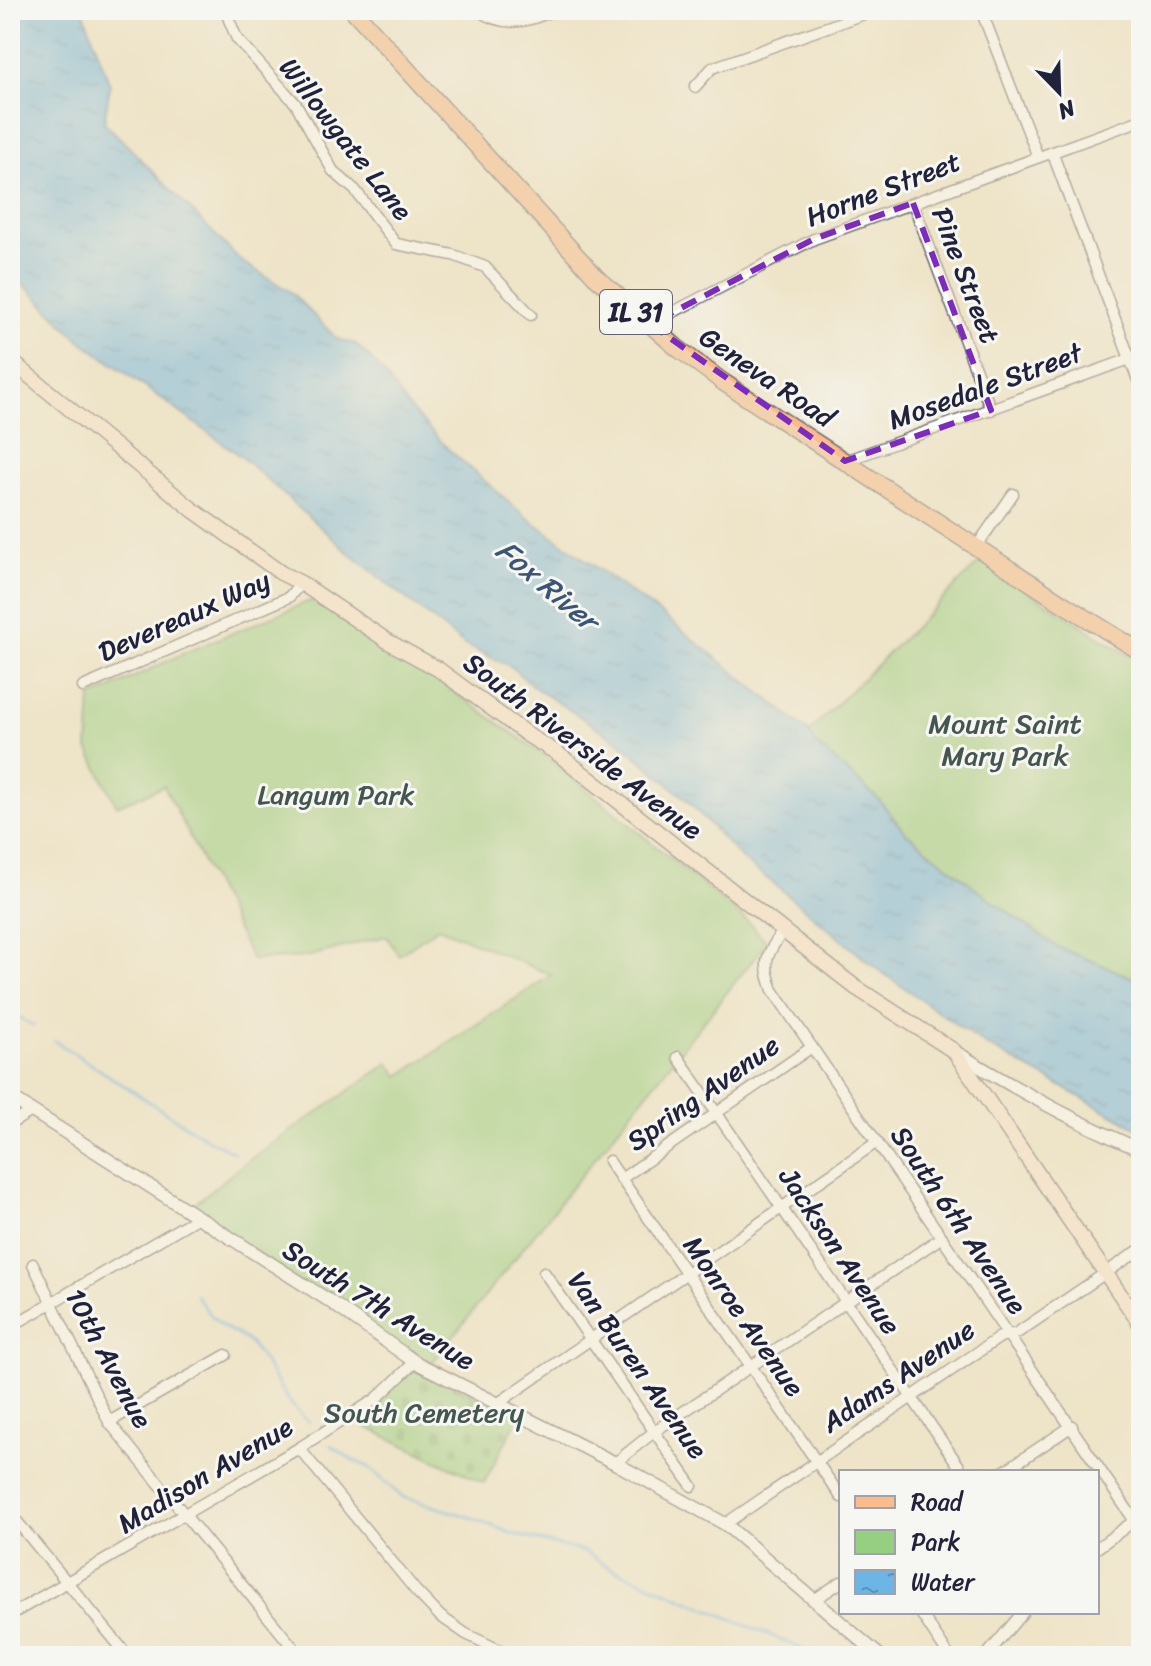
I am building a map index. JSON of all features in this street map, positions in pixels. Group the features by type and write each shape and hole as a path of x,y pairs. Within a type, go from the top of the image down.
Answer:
{"main road":[{"name":"Geneva Road","path":"358,13 595,276 683,353 723,382 1141,652"},
{"name":"South Riverside Avenue","path":"10,360 193,510 281,573 389,642 438,669 557,753 855,987 954,1051"},
{"path":"954,1051 1141,1325"}],"street":[{"name":"Willowgate Lane","path":"225,10 237,39 296,104 333,171 355,190 396,244 453,255 485,267 531,315"},
{"path":"478,10 493,20 513,23 554,10"},
{"path":"695,87 712,68 875,10"},
{"path":"981,10 1038,157"},
{"name":"Horne Street","path":"650,324 814,239 1141,120"},
{"path":"1052,152 1136,357 1141,388"},
{"name":"Pine Street","path":"913,203 991,410"},
{"name":"Mosedale Street","path":"845,461 1136,357"},
{"path":"976,547 1013,494"},
{"name":"Devereaux Way","path":"83,687 289,597 301,583"},
{"name":"South 6th Avenue","path":"782,932 766,956 766,972 773,990 1139,1522"},
{"name":"Spring Avenue","path":"621,1179 812,1047"},
{"name":"South Riverside Avenue","path":"954,1051 998,1079 1094,1130 1141,1150"},
{"name":"Jackson Avenue","path":"678,1057 962,1470"},
{"name":"South 7th Avenue","path":"10,1097 328,1300 415,1362 615,1463 725,1524 880,1656"},
{"path":"10,1124 32,1111"},
{"path":"497,1404 877,1142"},
{"name":"Monroe Avenue","path":"609,1161 839,1494"},
{"path":"10,1327 197,1218"},
{"path":"615,1463 655,1431 942,1237"},
{"name":"Adams Avenue","path":"725,1524 1000,1337 1017,1333 1141,1249"},
{"name":"10th Avenue","path":"33,1264 109,1422 300,1656"},
{"name":"Van Buren Avenue","path":"544,1272 692,1486"},
{"path":"109,1422 226,1355"},
{"name":"Madison Avenue","path":"10,1615 299,1448 376,1399 415,1362"},
{"path":"1006,1470 1072,1426"},
{"path":"299,1448 440,1616 466,1634 512,1656"},
{"path":"10,1513 128,1656"},
{"path":"1099,1547 1139,1522"},
{"path":"814,1600 839,1583"},
{"path":"921,1614 949,1656"},
{"path":"986,1656 1021,1614"}],"highlighted area":[{"path":"913,203 991,410 845,461 650,324 814,239"}],"green space":[{"name":"Mount Saint Mary Park","path":"981,561 1141,663 1141,981 1057,947 991,900 904,831 878,799 816,744 809,732"},
{"name":"Langum Park","path":"312,600 433,677 551,760 749,923 767,942 427,1369 188,1209 246,1162 389,1063 399,1076 551,975 438,927 399,955 386,936 306,957 252,960 164,786 117,806 88,749 91,698 184,653"},
{"name":"South Cemetery","path":"416,1365 518,1418 484,1483 349,1419"}],"water":[{"name":"Fox River","path":"10,10 83,10 110,85 104,122 241,261 291,292 337,339 356,344 448,449 525,516 669,620 809,732 816,744 878,799 904,831 991,900 1057,947 1141,981 1141,1130 987,1046 873,966 744,861 685,798 621,743 534,687 510,666 466,646 350,554 242,457 77,338 31,291 10,276"}],"waterway":[{"path":"10,1012 34,1026"},
{"path":"55,1041 207,1139 234,1152"},
{"path":"196,1295 217,1322 252,1346 292,1405 309,1422"},
{"path":"331,1445 352,1460 369,1467 402,1497 470,1517 513,1534 585,1552 609,1567 819,1656"}]}
